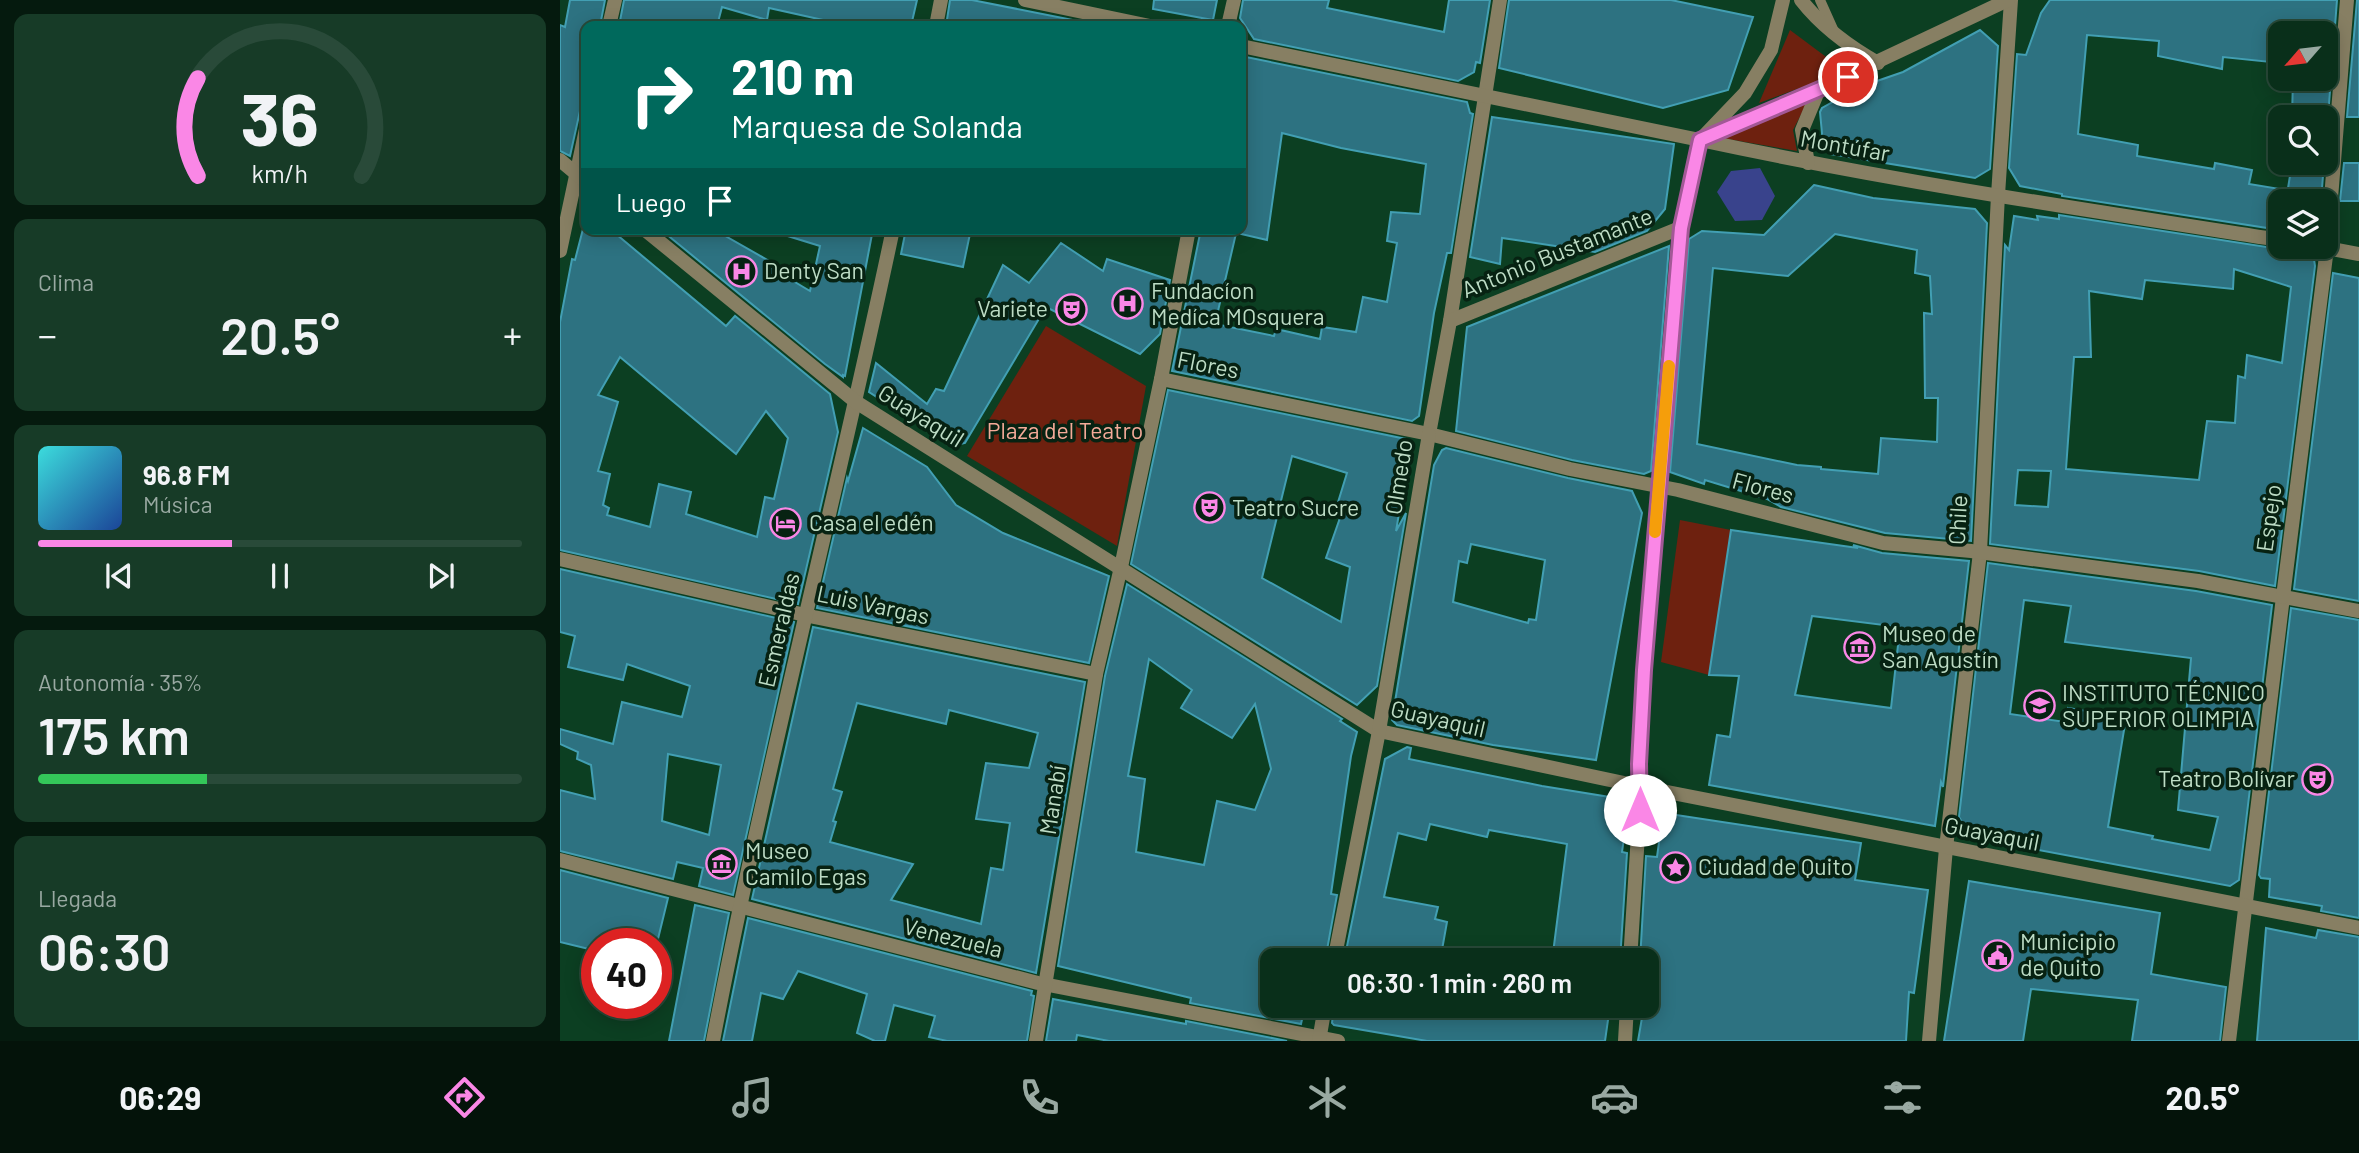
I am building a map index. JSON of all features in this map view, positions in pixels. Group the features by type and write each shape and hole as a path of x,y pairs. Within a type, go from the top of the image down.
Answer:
{"street":[{"path":"610,21 615,0"},
{"path":"937,21 941,0"},
{"path":"1025,0 1126,21"},
{"path":"1229,21 1234,0"},
{"name":"Olmedo","path":"1337,948 1379,731 1450,321 1500,0"},
{"path":"1631,948 1641,787 1639,764 1644,670 1681,228 1700,140 1745,93 1771,50 1783,0"},
{"path":"1801,0 1816,19 1849,47 1878,63"},
{"path":"1700,140 1878,63 2010,0"},
{"name":"Chile","path":"1929,1041 1946,848 1980,552 2010,0"},
{"name":"Espejo","path":"2329,189 2347,0"},
{"name":"Montúfar","path":"1246,47 1808,163 2268,238"},
{"path":"1808,163 1802,130 1819,89"},
{"path":"560,160 581,178 560,251"},
{"name":"Antonio Bustamante","path":"1450,321 1681,228"},
{"name":"Guayaquil","path":"651,235 856,402 1379,731 1641,787 2194,895 2246,908 2359,928"},
{"name":"Esmeraldas","path":"713,1041 739,906 856,402 892,235"},
{"path":"1161,379 1188,235"},
{"path":"2338,250 2359,254"},
{"name":"Espejo","path":"2229,1041 2323,259"},
{"name":"Flores","path":"1161,379 1429,433 1570,469 1659,485 1883,543 1980,552 2197,580 2359,611"},
{"name":"Manabí","path":"1036,1041 1096,674 1161,379"},
{"name":"Luis Vargas","path":"560,559 805,615 1096,674"},
{"name":"Venezuela","path":"560,860 1047,985 1319,1040 1338,1041"},
{"path":"1319,1040 1323,1018"},
{"path":"1625,1041 1626,1018"}],"lane":[{"path":"1820,0 1829,23 1839,37"}],"green space":[{"path":"1790,30 1845,71 1759,103"},
{"path":"1807,103 1793,130 1797,151 1722,138"},
{"name":"Plaza del Teatro","path":"1046,326 1146,386 1117,546 967,456"},
{"path":"1680,520 1731,530 1709,675 1661,662"}],"water":[{"path":"1760,168 1775,196 1762,220 1735,221 1717,192 1731,171"}],"building":[{"path":"570,0 605,0 601,21 581,21 581,106 570,156 560,151 560,25 565,27"},
{"path":"624,0 917,0 912,21 828,21 769,8 767,20 722,7 718,21 620,21"},
{"path":"950,0 972,0 1078,21 947,21"},
{"path":"1154,0 1217,0 1213,20 1153,9"},
{"path":"1243,0 1329,0 1327,8 1444,32 1449,0 1490,0 1480,63 1476,62 1474,72 1458,81 1254,39 1246,27 1246,21 1240,18"},
{"path":"1509,0 1671,0 1753,17 1728,90 1663,108 1499,68"},
{"path":"2050,0 2337,0 2335,21 2268,21 2268,62 2223,57 2222,69 2158,56 2159,41 2087,35 2078,134 2138,145 2137,156 2214,169 2215,163 2252,170 2249,184 2280,189 2268,189 2268,228 2062,196 2020,186 2009,168 2017,54 2026,55 2041,13"},
{"path":"2357,0 2359,117 2347,117"},
{"path":"1980,30 1998,46 1990,169 1975,178 1831,154 1823,144 1820,112 1822,108 1874,79 1874,82 1903,72"},
{"path":"1246,57 1467,102 1470,113 1473,114 1451,253 1447,253 1434,313 1419,416 1412,421 1172,371 1200,235 1236,235 1215,324 1274,336 1276,329 1320,339 1322,327 1356,332 1363,297 1387,302 1397,243 1387,241 1391,212 1420,214 1426,164 1341,148 1282,133 1267,240 1245,235"},
{"path":"2293,91 2330,91 2329,105 2292,105"},
{"path":"1492,117 1674,144 1665,209 1647,231 1595,252 1502,238 1500,264 1470,257"},
{"path":"2344,163 2359,163 2359,201 2340,201"},
{"path":"2290,175 2323,175 2322,189 2288,189"},
{"path":"1814,185 1873,198 1975,209 1987,223 1971,541 1885,533 1781,507 1767,499 1705,480 1704,484 1670,472 1689,239 1702,231 1764,235","holes":["1835,234 1917,250 1915,273 1930,276 1932,314 1924,313 1925,398 1938,398 1937,442 1881,438 1878,474 1821,469 1697,444 1713,268 1788,276"]},
{"path":"2059,215 2268,247 2268,259 2314,259 2275,586 2199,571 1990,544 2005,245 2009,250 2014,216 2038,220 2037,216 2059,219","holes":["2234,269 2291,287 2282,363 2247,355 2245,378 2238,376 2235,423 2207,421 2199,480 2066,469 2074,357 2091,357 2089,291 2142,299 2145,280 2233,289","2018,470 2051,471 2048,507 2015,505"]},
{"path":"581,235 617,235 726,326 735,316 830,394 838,432 798,604 560,550 560,322 572,259 575,260","holes":["620,357 736,454 766,411 788,438 774,499 765,497 757,537 686,514 691,492 659,484 650,527 607,515 609,508 603,505 610,474 598,471 618,402 598,395"]},
{"path":"667,235 724,235 771,262 768,266 810,291 820,246 784,235 872,235 845,376 825,364"},
{"path":"905,235 970,235 963,267 901,254"},
{"path":"1061,243 1103,271 1107,259 1170,280 1160,334 1140,354 1046,307 965,443 953,446 869,392 876,363 927,404 936,389 944,391 1003,265 1029,283"},
{"path":"1669,246 1651,471 1644,474 1572,460 1456,431 1467,327"},
{"path":"2333,273 2359,278 2359,601 2294,589"},
{"path":"1168,390 1406,439 1411,444 1396,531 1406,513 1377,686 1357,705 1131,564","holes":["1292,456 1347,473 1335,512 1341,515 1326,558 1350,567 1341,622 1262,578"]},
{"path":"863,428 927,467 956,505 1003,533 1109,576 1089,663 817,608 847,478 848,481"},
{"path":"1446,448 1632,491 1642,513 1596,760 1493,745 1397,725 1392,720 1434,465 1442,450","holes":["1471,544 1545,560 1536,620 1529,619 1528,623 1453,602 1459,561 1467,563"]},
{"path":"1731,530 1858,548 1853,545 1882,553 1969,561 1943,787 1941,782 1935,826 1709,785 1717,735 1730,737 1739,676 1709,675","holes":["1812,616 1900,627 1891,708 1795,695"]},
{"path":"1988,563 2196,591 2272,605 2239,880 2230,886 1970,837 1959,817","holes":["2024,600 2071,606 2065,642 2191,658 2178,810 2218,817 2210,850 2108,827 2126,718 2068,708 2065,722 2010,714"]},
{"path":"560,569 794,622 733,895 699,886 703,868 677,862 673,879 560,851 560,790 595,799 591,765 577,759 578,752 560,744 560,729 613,744 622,702 682,717 690,686 627,664 623,680 568,667 575,636 560,632","holes":["668,754 721,765 709,835 662,821"]},
{"path":"1127,584 1342,719 1340,721 1357,732 1351,756 1331,894 1337,895 1327,948 1260,948 1260,1016 1190,1003 1191,998 1058,966 1105,676","holes":["1149,659 1192,690 1181,708 1232,738 1255,704 1271,769 1255,810 1217,801 1204,865 1136,852 1145,779 1128,776"]},
{"path":"2291,608 2359,620 2359,918 2321,911 2322,906 2269,897 2270,879 2261,878 2259,875"},
{"path":"813,627 1085,682 1036,973 752,899","holes":["857,703 946,724 949,710 1038,733 1029,768 986,763 976,819 1010,823 1003,870 991,868 981,924 891,900 913,864 830,842 842,792 833,789"]},
{"path":"1407,747 1411,748 1409,759 1622,799 1627,803 1622,852 1627,853 1621,948 1554,948 1567,844 1489,830 1487,837 1430,824 1426,840 1398,833 1384,897 1438,907 1435,919 1447,922 1442,948 1347,948 1385,759"},
{"path":"1663,813 1861,843 1855,880 1928,890 1914,993 1909,992 1906,1041 1638,1041 1642,1018 1659,1018 1659,948 1641,948 1646,856 1657,857"},
{"path":"560,870 668,898 661,928 581,928 581,947 560,942"},
{"name":"Municipio de Quito","path":"1969,881 2160,913 2151,974 2226,987 2220,1041 2132,1041 2138,1000 2031,989 2023,1041 1944,1041"},
{"path":"695,905 729,913 704,1041 669,1041"},
{"path":"748,918 1032,991 1031,995 1034,996 1027,1041 947,1041 929,1037 935,1016 894,1005 885,1041 875,1041 857,1033 867,994 798,971 783,999 761,993 752,1041 723,1041"},
{"path":"2266,928 2316,938 2318,930 2359,937 2359,1041 2257,1041"},
{"path":"1053,999 1287,1041 1109,1041 1077,1035 1076,1041 1046,1041"},
{"path":"1269,1018 1302,1018 1301,1024"},
{"path":"1333,1018 1608,1018 1605,1041 1427,1041 1332,1023"}],"slow traffic":[{"path":"1655,532 1669,366"}],"place":[{"name":"Denty San","path":"741,271"},
{"name":"Fundacíon Medíca MOsquera","path":"1128,304"},
{"name":"Variete","path":"1071,309"},
{"name":"Teatro Sucre","path":"1209,508"},
{"name":"Casa el edén","path":"786,523"},
{"name":"Museo de San Agustín","path":"1859,647"},
{"name":"INSTITUTO TÉCNICO SUPERIOR OLIMPIA","path":"2039,706"},
{"name":"Teatro Bolívar","path":"2318,779"},
{"name":"Museo Camilo Egas","path":"722,864"},
{"name":"Ciudad de Quito","path":"1675,867"},
{"name":"Municipio de Quito","path":"1997,955"}],"route":[{"path":"1640,810 1639,764 1644,670 1681,228 1700,140 1848,77"}]}
